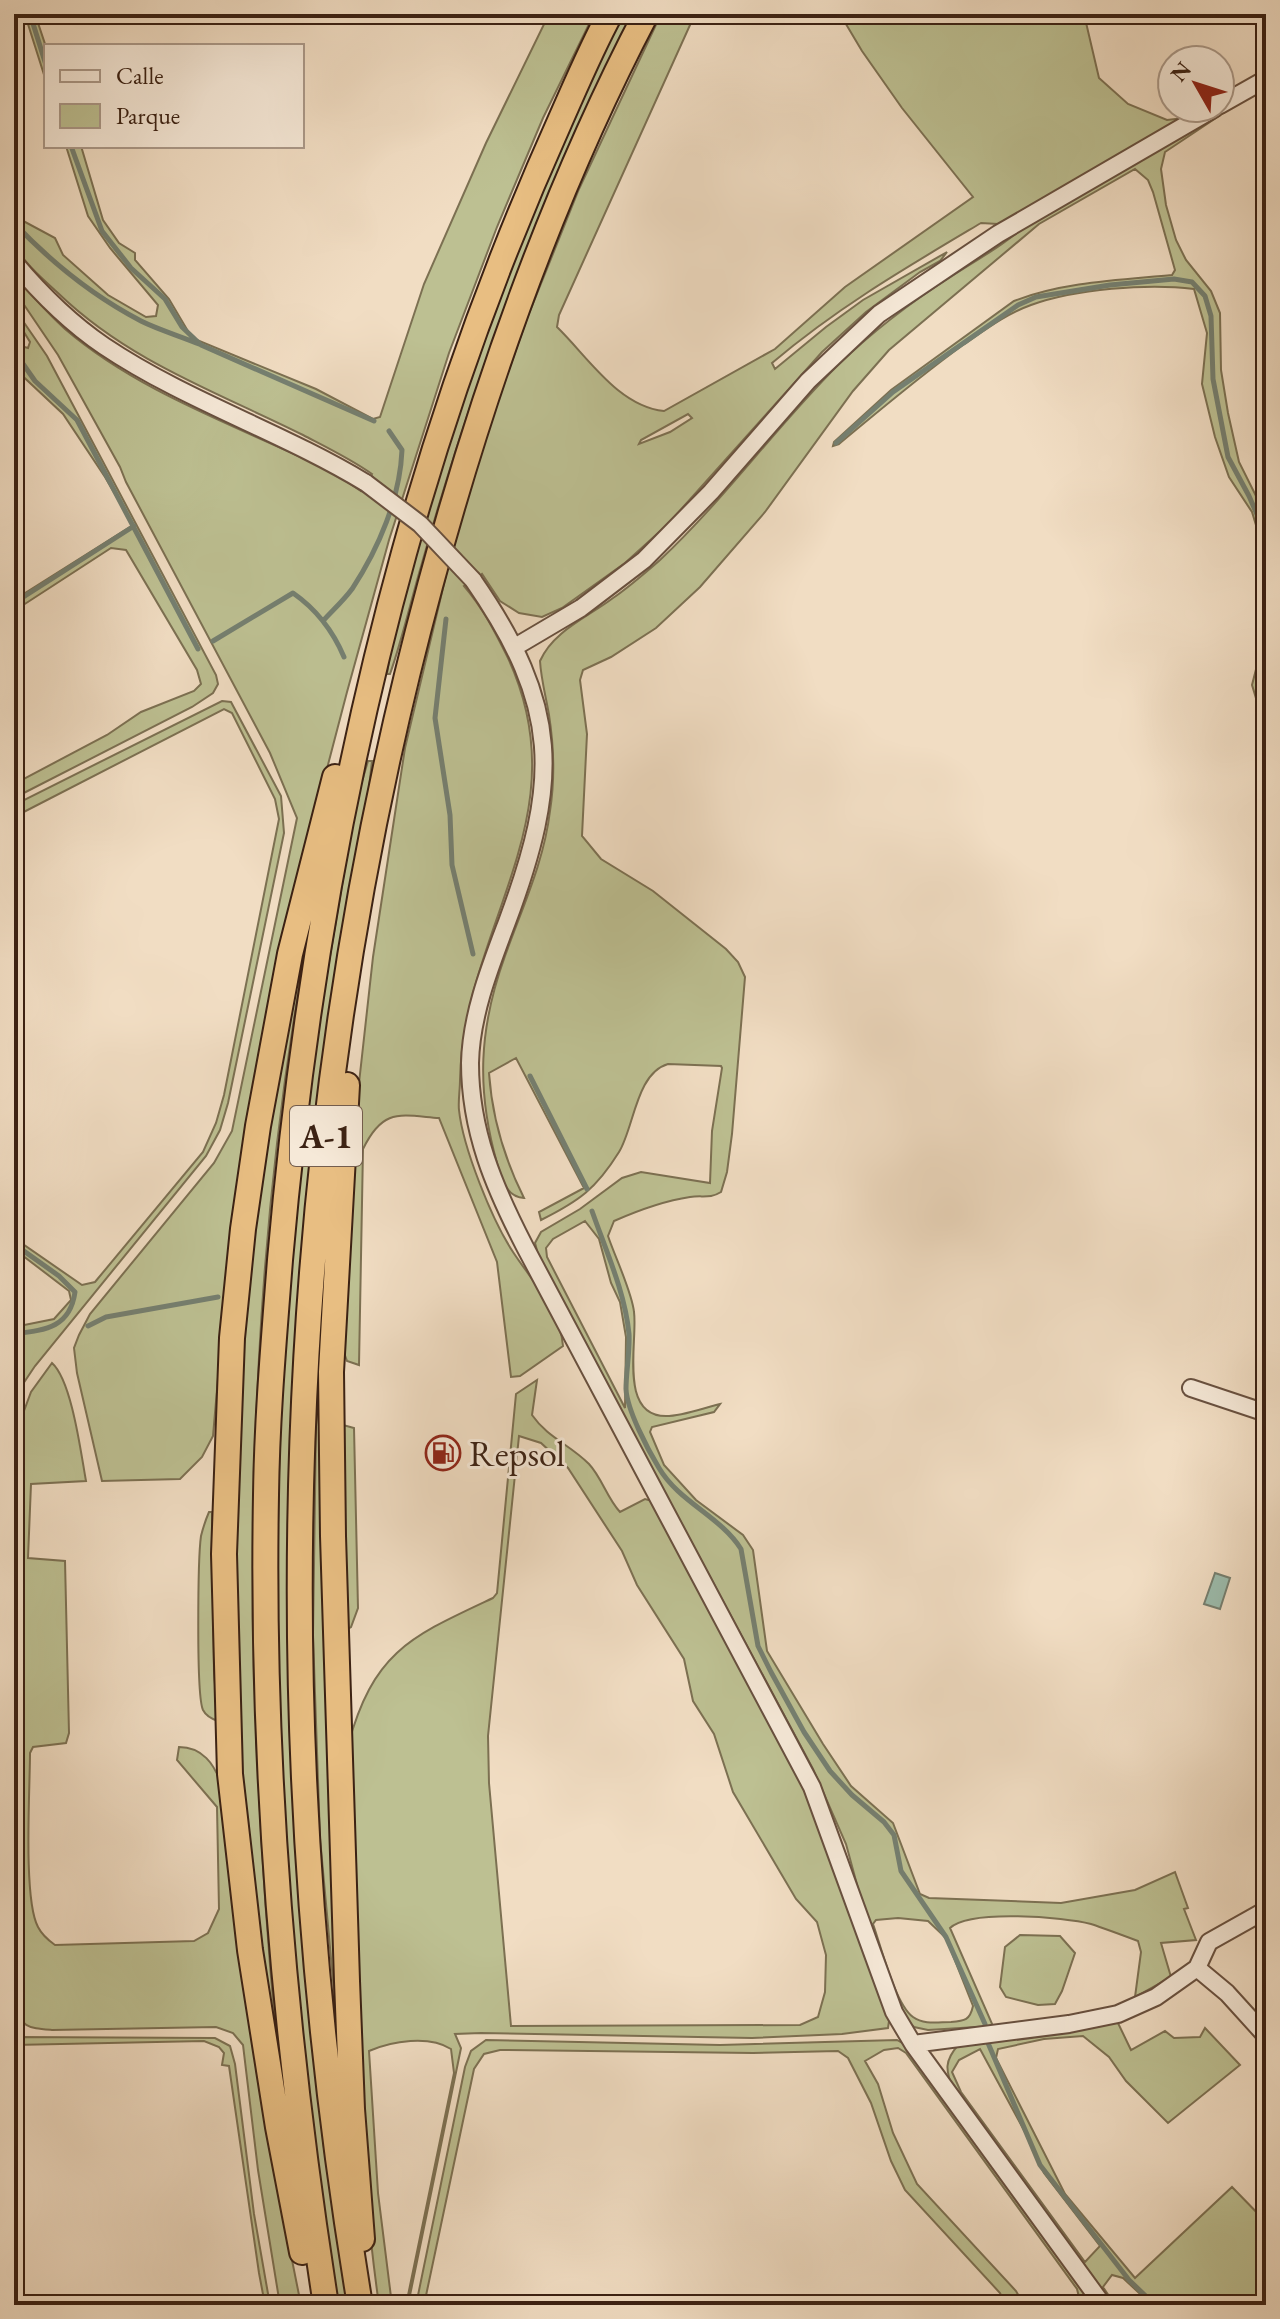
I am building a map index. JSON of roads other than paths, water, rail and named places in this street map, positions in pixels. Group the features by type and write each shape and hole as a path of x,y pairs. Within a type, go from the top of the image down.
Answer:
{"highway":[{"name":"A-1","path":"326,2305 305,2166 278,1919 271,1786 266,1492 285,1201 307,1013 326,896 372,669 429,462 475,327 534,179 610,14"},
{"name":"A-1","path":"360,2305 343,2201 312,1926 298,1620 308,1319 337,1041 357,913 401,693 459,478 508,330 566,188 646,14"},
{"path":"312,2305 278,2127 250,1950 230,1774 224,1554 232,1338 258,1126 290,954 314,854 343,746 372,669"},
{"path":"357,913 331,1372 347,1981 352,2109 362,2220 360,2305"}],"street":[{"path":"1236,96 1266,79"},
{"path":"515,647 581,608 644,560 711,492 808,381 879,314 998,234 1189,124"},
{"path":"14,262 73,322 103,345 178,389 285,438 366,483 420,524 473,580 515,647 533,689 542,728 544,772 540,812 530,854 476,1017 470,1060 472,1105 484,1156 498,1194 525,1247 812,1787 894,2012 913,2044 1103,2305"},
{"path":"1191,1388 1266,1413"},
{"path":"913,2044 1069,2024 1118,2014 1156,1997 1197,1968 1209,1942 1266,1910"},
{"path":"1197,1968 1227,1993 1266,2036"}],"waterway":[{"path":"30,14 44,59"},
{"path":"72,148 102,231 131,268 165,299 182,327 201,345 374,421"},
{"path":"14,223 58,264 107,301 148,324 199,344"},
{"path":"836,443 893,392 1018,305 1036,297 1110,285 1174,279 1192,282 1205,296 1211,316 1213,379 1228,457 1266,535"},
{"path":"14,351 35,381 77,420 198,649"},
{"path":"323,621 352,589 371,557 386,522 397,486 402,450 389,431"},
{"path":"14,603 134,526"},
{"path":"213,641 293,593 323,621 344,657"},
{"path":"446,619 435,718 450,815 452,865 473,954"},
{"path":"1266,665 1266,690"},
{"path":"530,1076 587,1189"},
{"path":"592,1211 624,1303 629,1334 627,1398 644,1441 667,1480 722,1527 741,1549 758,1646 771,1672 830,1771 894,1835 901,1871 946,1937 985,2024"},
{"path":"14,1244 59,1276 75,1292 68,1313 62,1320 36,1331 14,1334"},
{"path":"88,1326 106,1317 218,1297"},
{"path":"988,2043 1040,2165 1129,2280 1155,2305"}],"place":[{"name":"Repsol","path":"443,1453"}]}
